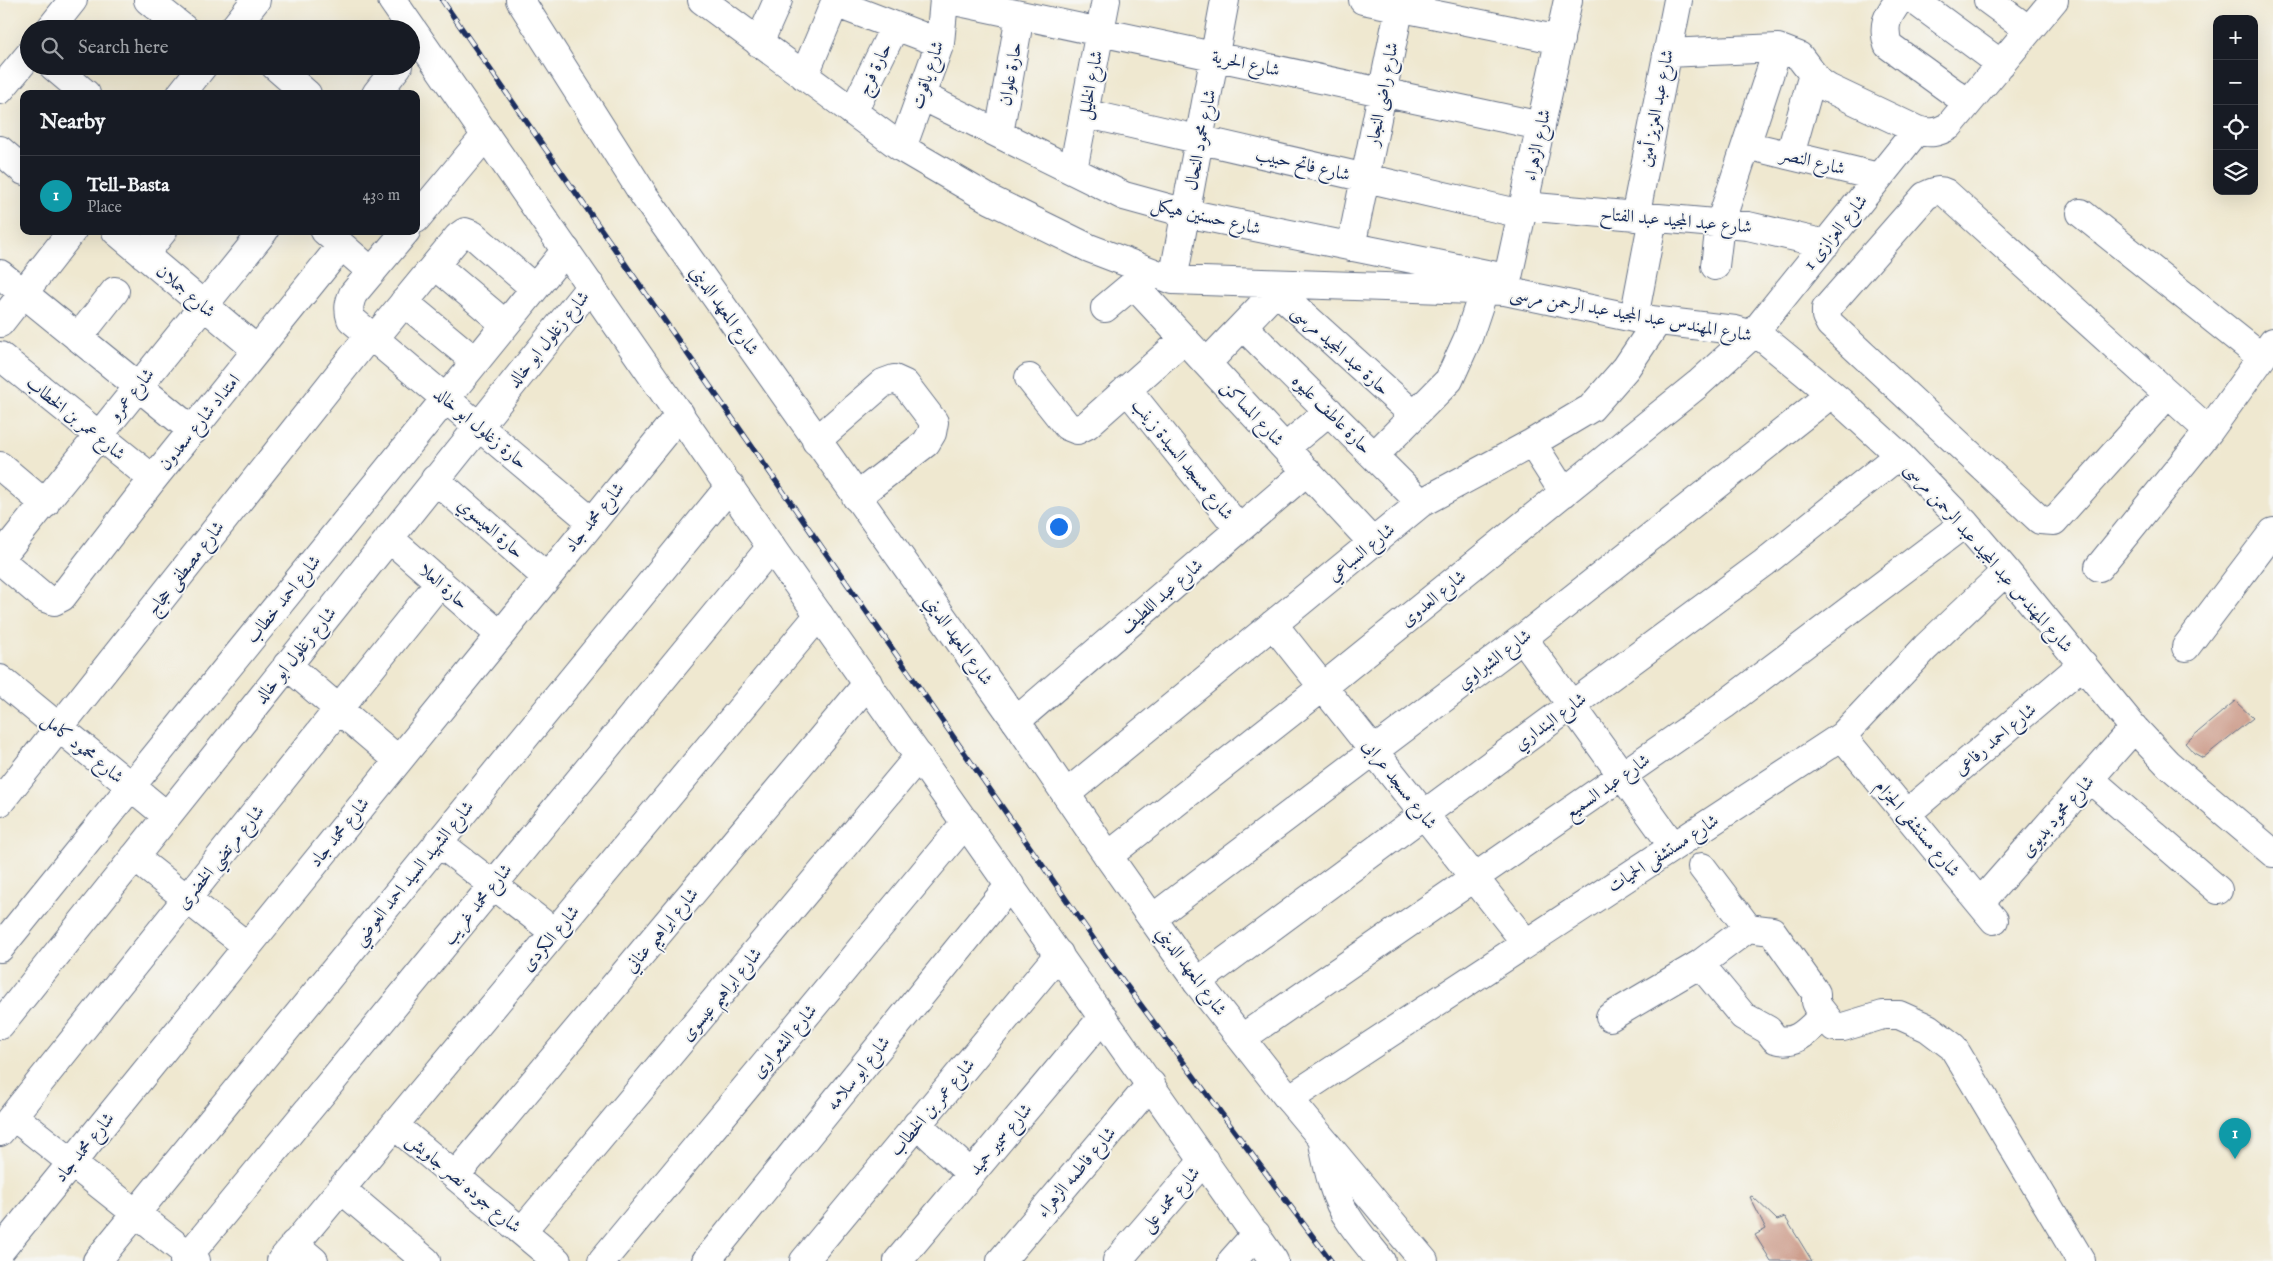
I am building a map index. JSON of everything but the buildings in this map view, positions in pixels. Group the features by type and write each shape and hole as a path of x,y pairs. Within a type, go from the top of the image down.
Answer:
{"street":[{"path":"57,20 73,0"},
{"path":"148,0 173,20"},
{"path":"240,20 256,0"},
{"path":"392,0 403,20"},
{"name":"شارع المعهد الديني","path":"520,0 645,196 816,441 1016,721 1197,982 1424,1261"},
{"path":"759,43 778,0"},
{"name":"شارع ياقوت","path":"902,148 940,43 944,0"},
{"name":"شارع الحرية","path":"950,0 1541,126"},
{"name":"شارع الخليل","path":"1073,170 1106,0"},
{"name":"شارع محمود النحال","path":"1152,278 1186,214 1225,0"},
{"path":"1363,0 1400,4 1560,40"},
{"name":"شارع الزهراء","path":"1499,286 1523,210 1568,0"},
{"name":"شارع عبد العزيز أمين","path":"1646,320 1644,217 1667,53 1678,0"},
{"path":"1899,0 1888,16 1884,30 1888,45 1968,103"},
{"path":"1914,0 2000,64"},
{"path":"1988,0 2029,30"},
{"path":"1667,53 1778,48 1799,56 1819,82 1828,88 1928,134 1939,132 1949,126 2053,0"},
{"path":"804,76 835,1 940,43"},
{"name":"شارع المهندس عبد المجيد عبد الرحمن مرسى","path":"707,2 759,43 902,148 991,200 1152,278 1272,287 1499,286 1646,320 1753,334 1775,347 1899,455 1965,523 2134,728 2168,764 2273,853"},
{"name":"شارع راضى النجار","path":"1351,247 1400,4"},
{"name":"حارة علوان","path":"1000,134 1020,15"},
{"name":"حارة فرج","path":"853,112 895,26"},
{"path":"1715,266 1720,224 1778,48"},
{"path":"420,50 486,135 771,547 1274,1261"},
{"path":"0,90 20,65"},
{"path":"1790,155 1813,74"},
{"path":"64,75 81,90"},
{"path":"185,90 196,75"},
{"path":"285,75 302,90"},
{"path":"379,90 391,75"},
{"name":"شارع حسنين هيكل","path":"922,96 1124,196 1186,214 1351,247 1499,286"},
{"name":"شارع فاتح حبيب","path":"1084,113 1365,178 1523,210"},
{"name":"شارع العزازى 1","path":"1753,334 1917,130"},
{"path":"421,203 486,135"},
{"name":"شارع النصر","path":"1746,145 1879,178"},
{"path":"0,150 20,168"},
{"path":"2168,394 2054,521 2048,522 2040,520 1830,324 1826,316 1826,309 1925,196 1935,191 1942,191 1954,199 2209,431"},
{"name":"شارع عبد المجيد عبد الفتاح","path":"1523,210 1644,217 1720,224 1772,231 1826,244"},
{"path":"2081,213 2267,349 2209,431 2099,567"},
{"name":"شارع مصطفى حجاج","path":"0,802 372,337 461,234 470,232 534,288"},
{"path":"0,323 69,235"},
{"name":"شارع جملان","path":"121,235 257,350"},
{"path":"144,255 160,235"},
{"name":"شارع عمرو","path":"0,559 97,436 261,235"},
{"path":"333,238 372,272 403,235"},
{"name":"امتداد شارع سعدون","path":"0,559 44,598 58,600 62,597 153,479 257,350 333,238"},
{"name":"شارع احمد خطاب","path":"0,948 566,250"},
{"path":"435,265 505,324"},
{"name":"حارة زغلول ابو خالد","path":"372,272 353,294 349,302 348,310 351,319 591,521"},
{"path":"0,274 193,431"},
{"path":"1105,308 1152,278"},
{"name":"شارع المساكن","path":"1152,278 1184,339 1373,543"},
{"name":"شارع زغلول ابو خالد","path":"0,1025 591,286"},
{"path":"1374,456 1449,380 1468,338 1499,286"},
{"path":"1207,363 1243,326 1272,287"},
{"name":"حارة عبد المجيد مرسى","path":"1272,287 1414,415"},
{"path":"78,338 116,291"},
{"path":"404,302 475,362"},
{"name":"شارع السباعي","path":"1066,794 1421,503 1532,443 1590,408 1626,368 1646,320"},
{"name":"حارة عاطف عليوه","path":"1243,326 1421,503"},
{"name":"شارع العدوى","path":"1108,856 1323,687 1564,493 1698,384 1753,334"},
{"path":"1029,378 1067,426 1077,430 1087,425 1184,339"},
{"name":"شارع عمر بن الخطاب","path":"0,356 97,436 153,479"},
{"path":"816,441 883,383 894,380 905,384 934,422 932,433 926,444 856,497"},
{"name":"شارع مسجد السيدة زينب","path":"1127,389 1239,529"},
{"name":"شارع الشبراوي","path":"1153,918 1523,638 1831,394"},
{"path":"1285,448 1329,411"},
{"name":"شارع محمد جاد","path":"5,1252 72,1162 499,634 680,414"},
{"path":"1532,443 1564,493"},
{"name":"شارع البنداري","path":"1197,982 1423,813 1764,563 1899,455"},
{"path":"0,466 44,504"},
{"name":"شارع عبد اللطيف","path":"1016,721 1306,472"},
{"name":"حارة العيسوي","path":"435,479 546,577"},
{"name":"شارع الشهيد السيد احمد العوضي","path":"97,1261 730,486"},
{"name":"شارع عبد السميع","path":"1242,1038 1724,705 1965,523"},
{"path":"2186,647 2273,532"},
{"name":"حارة العلا","path":"389,538 499,634"},
{"name":"شارع محمد غريب","path":"189,1259 493,884 771,547"},
{"name":"شارع مستشفى الحميات","path":"1290,1098 1842,736 1926,647 2006,571"},
{"name":"شارع مرتضي الخضرى","path":"7,1124 440,582"},
{"name":"شارع الكردى","path":"296,1256 341,1189 819,615"},
{"name":"شارع مسجد عرابى","path":"1273,624 1526,943"},
{"path":"1523,638 1673,846"},
{"name":"شارع احمد رفاعى","path":"1906,814 2083,664"},
{"path":"287,666 398,760"},
{"name":"شارع محمود كامل","path":"0,679 167,816"},
{"name":"شارع ابراهيم عناني","path":"455,1176 868,684"},
{"name":"شارع محمود بديوى","path":"1987,912 2090,779 2134,728"},
{"name":"شارع مستشفى الجزام","path":"1842,736 1987,912"},
{"name":"شارع ابراهيم عيسوى","path":"522,1231 919,756"},
{"path":"2090,779 2218,890"},
{"name":"شارع الشعراوى","path":"602,1261 966,822"},
{"path":"438,842 554,932"},
{"path":"134,857 247,946"},
{"path":"1702,868 1748,928"},
{"name":"شارع ابو سلامه","path":"706,1261 1010,885"},
{"path":"1610,1016 1700,964 1748,928 1772,931 1816,993 1816,1002 1834,1027 1838,1028 1883,1015 1899,1015 1928,1028 1953,1047 2081,1261"},
{"name":"شارع عمر بن الخطاب","path":"804,1261 1059,954"},
{"path":"1700,964 1743,1016 1768,1030 1775,1039 1792,1041 1799,1039 1824,1015"},
{"name":"شارع سمير حميد","path":"898,1261 1103,1016"},
{"name":"شارع فاطمه الزهراء","path":"1001,1261 1151,1084"},
{"path":"7,1124 72,1162 136,1213 189,1259"},
{"path":"918,1124 971,1174"},
{"name":"شارع جوده نصر جاويش","path":"394,1125 522,1231 547,1258"},
{"path":"1323,1139 1334,1185 1348,1220 1381,1261"},
{"name":"شارع محمد على","path":"1117,1261 1204,1160"},
{"path":"341,1189 426,1261"},
{"path":"1232,1261 1256,1234"}],"railway":[{"path":"442,0 1120,977 1331,1261"}],"place":[{"name":"Tell-Basta","path":"2235,1159"}]}
